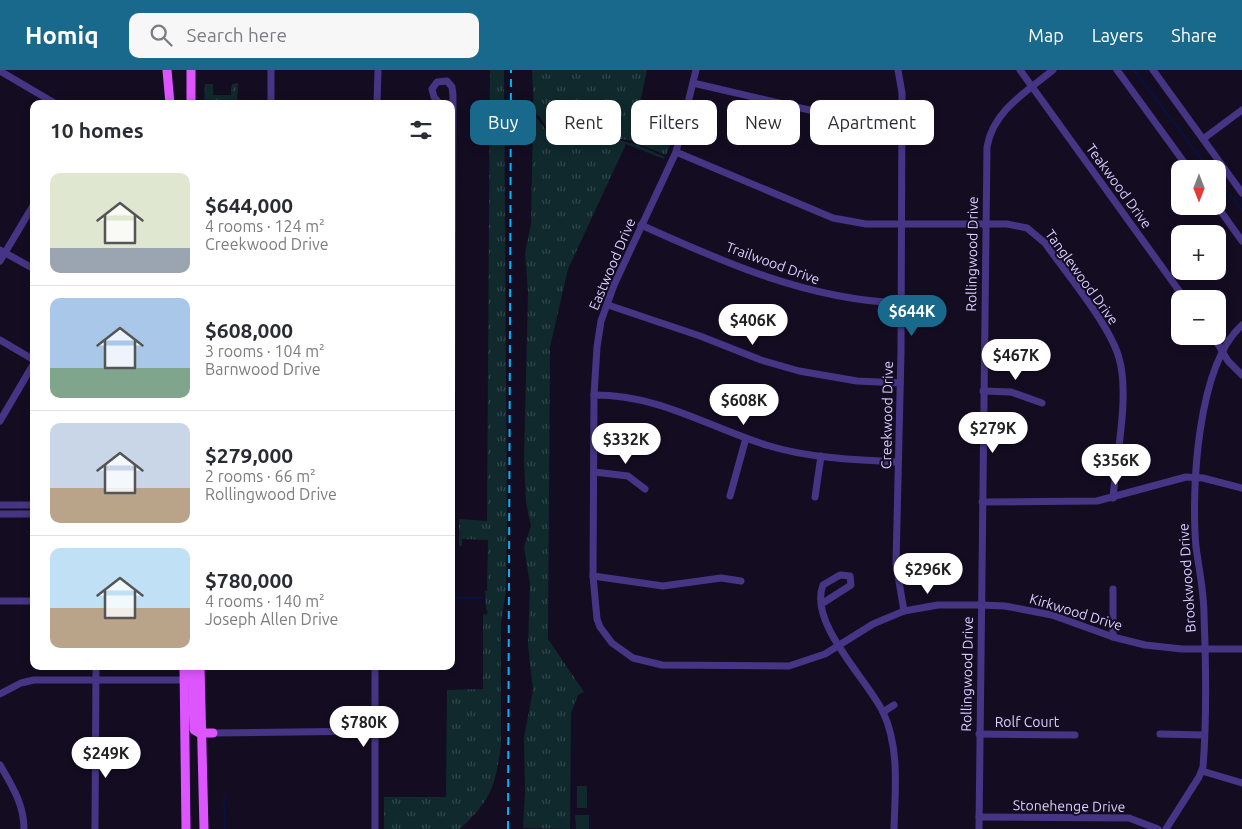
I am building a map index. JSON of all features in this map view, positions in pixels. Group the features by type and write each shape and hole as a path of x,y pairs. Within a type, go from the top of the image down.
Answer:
{"main road":[{"path":"167,70 170,100"},
{"path":"191,70 191,100"},
{"path":"184,670 186,829"},
{"path":"192,670 193,724 196,732 213,734"},
{"path":"200,670 204,829"}],"street":[{"path":"271,70 271,100"},
{"path":"377,100 378,70"},
{"name":"Eastwood Drive","path":"619,649 600,627 595,611 593,576 594,395 597,347 601,321 620,271 676,152 696,70"},
{"name":"Creekwood Drive","path":"898,70 902,92 902,223 896,573 904,611"},
{"name":"Teakwood Drive","path":"1020,70 1179,290"},
{"name":"Rollingwood Drive","path":"979,829 980,605 987,148 990,133 1002,112 1053,70"},
{"path":"1117,70 1182,160"},
{"path":"1153,70 1242,193"},
{"path":"0,71 49,100"},
{"path":"437,100 432,89 438,82 446,81 453,91 453,100"},
{"path":"693,83 810,110"},
{"path":"1203,139 1242,110"},
{"name":"Tanglewood Drive","path":"676,152 833,218 866,224 985,223 1020,226 1042,239 1106,330 1116,349 1121,368 1123,396 1113,498"},
{"path":"0,262 2,251 30,210"},
{"path":"1223,215 1242,241"},
{"name":"Trailwood Drive","path":"641,225 804,290 852,300 901,303"},
{"path":"2,251 30,268"},
{"path":"608,305 700,336 752,357 799,371 857,381 900,383"},
{"name":"Brookwood Drive","path":"1166,829 1202,772 1204,735 1203,598 1195,522 1196,477 1204,406 1223,350 1232,335 1242,324"},
{"path":"0,340 30,359"},
{"path":"1219,345 1228,361 1242,375"},
{"path":"0,421 30,368"},
{"path":"983,391 1011,392 1042,403"},
{"path":"594,395 619,396 654,402 768,446 821,456 898,462"},
{"path":"730,496 746,438"},
{"path":"815,497 821,456"},
{"path":"594,472 628,476 645,489"},
{"path":"982,502 1077,503 1113,498 1175,478 1196,477 1242,488"},
{"path":"0,505 30,505"},
{"path":"0,514 30,514"},
{"path":"823,603 851,585 850,576 840,575 823,585 821,593 823,614 838,646 856,668 883,712 892,739 895,762 894,829"},
{"path":"593,576 662,586 726,578 741,580"},
{"path":"1113,589 1113,637"},
{"path":"0,601 30,601"},
{"name":"Kirkwood Drive","path":"619,649 633,658 662,665 782,666 808,661 838,646 873,624 904,611 938,605 980,605 1005,606 1052,615 1113,637 1164,648 1242,649"},
{"path":"95,829 96,670"},
{"path":"375,670 375,829"},
{"path":"0,694 28,680 184,680"},
{"path":"883,712 894,705"},
{"path":"213,734 374,731"},
{"name":"Rolf Court","path":"979,734 1075,735"},
{"path":"1160,734 1204,735"},
{"path":"0,765 18,795 24,816 24,829"},
{"path":"1202,772 1242,783"},
{"name":"Stonehenge Drive","path":"979,817 1128,818 1158,829"}],"green space":[{"path":"490,70 504,70 504,100 490,100"},
{"path":"532,70 647,70 641,100 631,100 631,141 621,139 621,100 546,100 546,126 536,114 536,100 533,100"},
{"path":"238,83 237,100 204,100 205,84 213,84 213,95 231,95 232,84"},
{"path":"536,117 546,130 546,145 621,145 621,141 631,143 631,145 638,145 665,157 664,159 626,144 568,269 550,347 548,639 584,692 578,695 571,713 570,829 523,828 525,792 524,738 533,690 528,645 530,584 524,547 531,526 526,502 524,461 528,292 525,253 531,224 532,145 536,145"},
{"path":"490,145 504,145 507,530 506,590 501,624 501,746 494,783 490,792 479,810 460,829 384,829 384,797 446,797 447,690 483,689 483,614 486,615 488,612 486,609 485,591 487,591 488,540 462,539 462,546 459,546 459,519 487,521"},
{"path":"642,145 670,145 666,155"},
{"path":"577,786 587,786 587,808 577,808"},
{"path":"575,815 589,815 589,829 576,829"}],"waterway":[{"path":"1134,70 1202,160"},
{"path":"1226,190 1242,210"},
{"path":"455,598 484,598"},
{"path":"224,797 225,829"}],"railway":[{"path":"508,829 511,70"}]}
